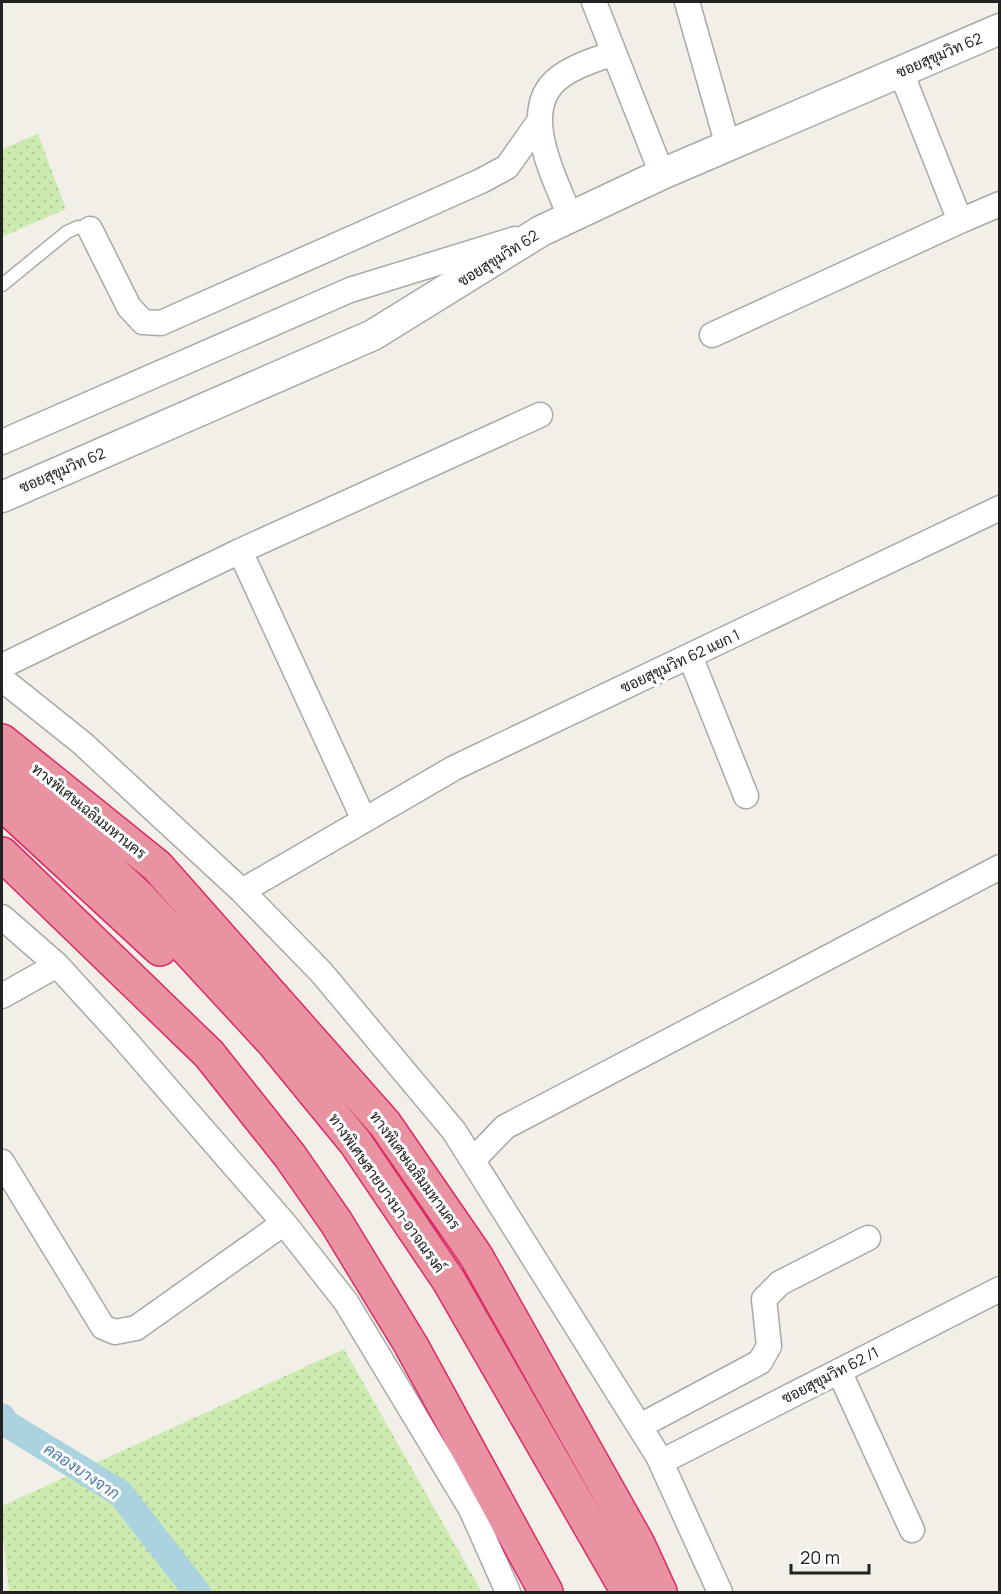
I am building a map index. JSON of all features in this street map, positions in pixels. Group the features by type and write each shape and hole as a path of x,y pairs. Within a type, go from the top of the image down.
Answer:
{"highway":[{"name":"ทางพิเศษเฉลิมมหานคร","path":"2,741 157,866 385,1124 476,1256 638,1544 660,1593"},
{"name":"ทางพิเศษสายบางนา-อาจณรงค์","path":"2,769 139,897 273,1042 355,1142 449,1281 628,1593"},
{"path":"2,803 194,980 289,1082 381,1202 596,1571 606,1593"},
{"path":"2,854 209,1054 290,1156 336,1222 411,1345 546,1593"}],"street":[{"path":"594,2 662,174"},
{"path":"687,2 728,146"},
{"name":"ซอยสุขุมวิท 62","path":"2,496 373,335 541,231 570,217 662,174 999,29"},
{"path":"90,229 129,307 142,322 161,323 507,167 538,123 543,99 557,79 582,64 614,53"},
{"path":"901,72 960,221"},
{"path":"538,123 543,147 570,217"},
{"path":"712,335 999,204"},
{"path":"2,442 350,290 541,231"},
{"path":"2,666 240,551 540,415"},
{"name":"ซอยสุขุมวิท 62 แยก 1","path":"243,891 454,768 999,508"},
{"path":"240,551 364,820"},
{"path":"690,656 746,796"},
{"path":"2,679 82,743 243,891 321,972 454,1131 662,1462 720,1593"},
{"path":"473,1160 505,1127 999,867"},
{"path":"2,917 57,965 120,1034 284,1223 346,1302 471,1509 508,1593"},
{"path":"2,996 57,965"},
{"path":"2,1162 103,1327 115,1332 136,1328 284,1223"},
{"path":"640,1426 760,1362 769,1346 764,1299 780,1283 868,1238"},
{"name":"ซอยสุขุมวิท 62 /1","path":"662,1462 999,1289"},
{"path":"839,1371 912,1530"}],"lane":[{"path":"2,285 67,232 78,227 90,229"}],"green space":[{"path":"38,134 66,209 2,237 2,149"},
{"path":"344,1349 482,1592 9,1592 2,1506"}],"waterway":[{"name":"คลองบางจาก","path":"2,1417 7,1424 120,1493 197,1592"}]}
